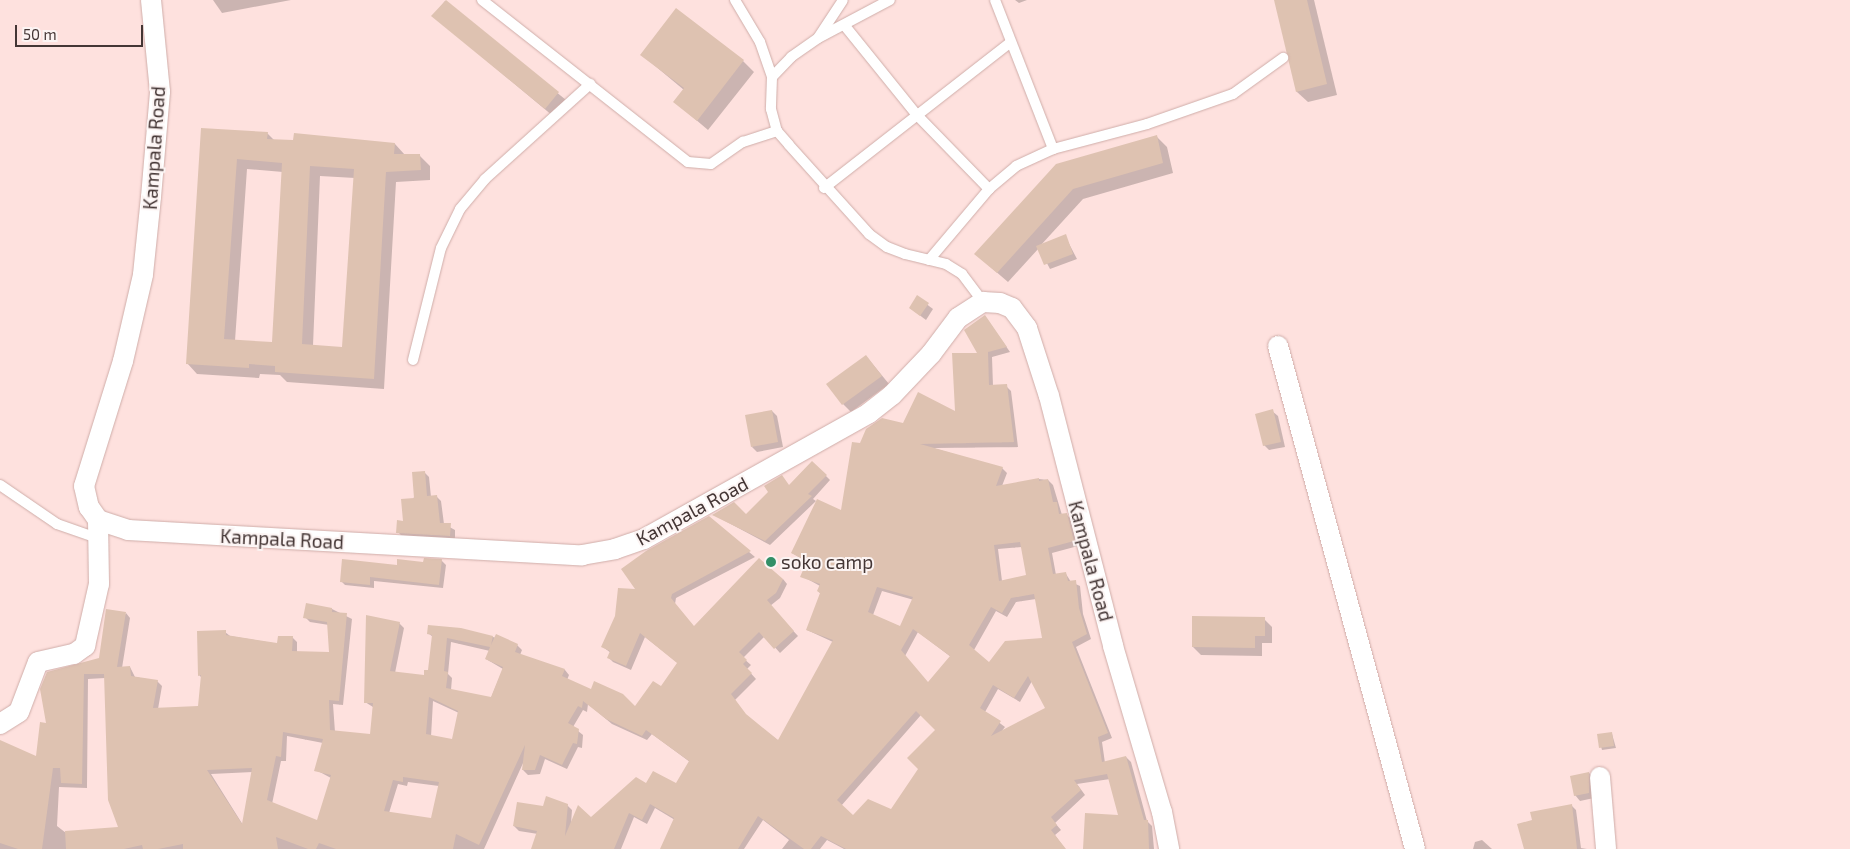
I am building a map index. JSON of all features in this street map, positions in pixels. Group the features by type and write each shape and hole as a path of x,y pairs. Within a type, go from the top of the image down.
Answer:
{"street":[{"name":"Kampala Road","path":"150,0 160,92 151,197 143,275 126,352 84,486 89,507 98,529 582,555 615,549 644,539 869,413 905,381 958,318 989,300 1012,308 1027,328 1048,396 1113,646 1162,812 1169,849"},
{"path":"1278,346 1415,849"},
{"path":"0,724 19,712 38,662 74,654 85,646 99,584 98,529"},
{"path":"1600,777 1606,849"}],"lane":[{"path":"482,0 678,154 698,165 711,164 743,142 777,131"},
{"path":"735,0 760,42 772,77 771,109 777,131 824,188 886,247 946,264 962,274 983,302"},
{"path":"818,38 843,0"},
{"path":"772,77 790,57 818,38 845,26 890,0"},
{"path":"995,0 1053,149"},
{"path":"845,26 916,114 989,189"},
{"path":"824,188 916,114 1012,42"},
{"path":"930,260 989,189 1016,166 1053,149 1147,124 1233,94 1283,58"},
{"path":"413,360 441,248 460,209 485,180 590,84"},
{"path":"0,485 57,524 98,529"}],"building":[{"path":"446,0 559,92 545,109 431,16"},
{"path":"1274,0 1307,0 1327,84 1296,92"},
{"path":"676,8 744,60 697,121 673,102 684,88 640,55"},
{"path":"201,128 268,132 267,139 293,140 294,133 395,143 394,154 420,154 421,170 386,172 374,379 275,372 275,366 249,364 249,368 186,364","holes":["237,159 282,163 272,342 224,339","310,166 354,169 342,347 302,344"]},
{"path":"1157,135 1163,163 1073,189 997,273 974,254 1056,164"},
{"path":"1066,234 1073,254 1044,265 1036,246"},
{"path":"917,295 929,303 920,316 909,308"},
{"path":"985,315 1007,347 988,352 989,385 1007,384 1014,442 920,444 1003,467 996,486 1039,478 1039,481 1048,479 1053,502 1057,502 1059,514 1067,513 1074,541 1048,548 1053,574 1066,572 1068,581 1076,580 1079,608 1087,634 1072,642 1108,733 1098,737 1102,762 1126,756 1144,820 1148,820 1149,849 1083,849 1085,813 1118,815 1107,774 1074,780 1081,790 1051,817 1057,825 1051,830 1066,849 846,849 821,836 811,849 804,849 758,816 738,849 660,849 674,818 650,804 642,820 629,813 614,849 531,849 537,831 513,826 517,802 543,806 546,796 568,804 565,836 578,805 591,817 636,777 646,783 653,771 676,783 689,761 646,730 642,736 606,719 583,701 582,708 578,706 568,723 579,729 577,744 573,743 562,765 540,755 535,770 522,770 525,745 479,845 456,834 453,849 336,849 319,843 316,849 308,849 276,837 278,849 183,849 183,844 158,849 143,849 142,845 124,849 66,849 65,831 118,827 108,800 104,674 84,674 82,784 61,783 60,768 53,768 42,849 18,849 0,843 0,740 36,756 40,722 46,723 40,689 47,672 99,658 106,609 126,612 117,667 130,666 131,676 158,680 153,708 198,706 201,675 198,676 197,631 226,630 226,635 277,643 278,636 293,636 292,651 329,652 327,622 303,618 306,603 332,608 332,612 347,613 339,701 329,700 330,730 370,734 373,703 364,703 366,615 400,622 390,671 424,675 424,670 428,670 432,635 427,634 428,625 461,628 493,636 491,645 496,634 518,644 515,652 565,669 562,676 591,689 594,681 623,694 635,706 653,681 661,686 677,663 640,633 626,666 607,658 610,651 601,647 615,616 618,588 635,589 621,569 646,551 709,516 751,551 672,594 671,598 694,626 759,558 783,579 776,593 767,600 794,631 774,649 759,632 739,652 747,660 743,664 752,673 731,694 746,714 778,740 833,640 806,630 820,593 817,591 820,584 800,577 807,561 791,553 817,499 841,510 852,442 860,443 866,429 882,418 903,423 918,392 955,411 952,353 977,353 964,330","holes":["1020,542 1026,575 999,581 994,545","877,587 913,597 900,626 868,612","1034,594 1042,638 1005,641 989,662 969,645 991,607 1002,613 1011,598","913,629 950,656 928,682 901,650","447,638 490,647 485,659 503,667 491,697 446,688 448,672 444,671","1028,676 1045,708 991,736 1001,721 980,708 993,685 1014,698","429,697 458,711 452,739 426,734","916,711 935,730 907,758 918,769 891,809 868,799 853,815 837,800","283,732 323,739 314,771 331,775 317,820 267,800 276,756 281,757","252,768 242,824 207,770","403,777 439,782 431,818 384,811 393,780 403,782"]},
{"path":"866,355 882,376 842,405 826,384"},
{"path":"1273,409 1281,442 1263,446 1255,414"},
{"path":"772,410 778,442 751,447 745,415"},
{"path":"812,461 827,475 808,494 812,496 765,541 712,515 734,502 746,514 768,492 764,486 782,475 789,485"},
{"path":"425,471 427,496 437,495 440,523 451,523 450,536 396,533 397,520 403,521 401,499 414,498 412,472"},
{"path":"424,558 442,559 439,585 370,577 370,585 340,582 342,559 397,565 397,559 423,562"},
{"path":"1192,616 1265,617 1265,636 1255,636 1255,648 1192,647"},
{"path":"1612,732 1614,746 1599,748 1597,734"},
{"path":"1589,772 1589,793 1574,796 1570,776"},
{"path":"1572,804 1577,849 1524,849 1517,824 1532,820 1530,812"}],"place":[{"name":"soko camp","path":"771,562"}]}
